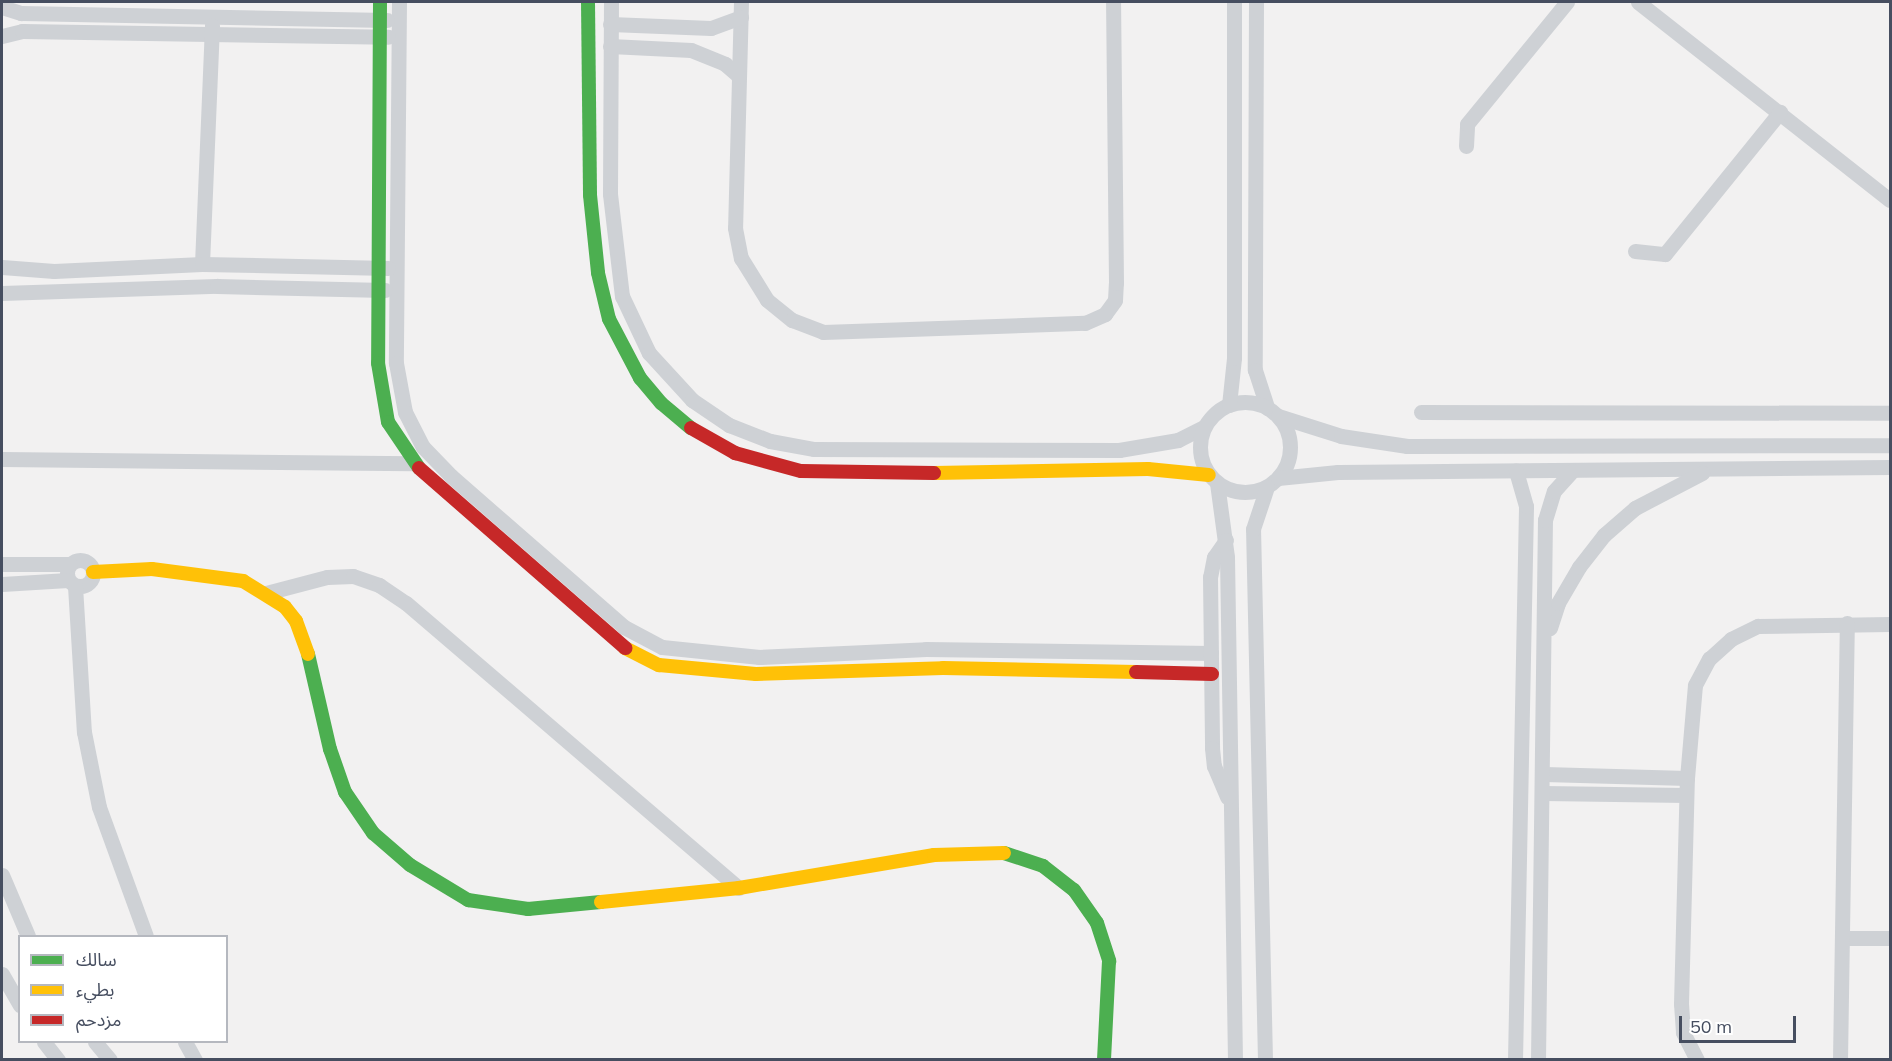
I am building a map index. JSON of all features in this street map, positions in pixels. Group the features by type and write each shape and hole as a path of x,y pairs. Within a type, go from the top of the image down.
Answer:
{"street":[{"path":"380,2 378,363 388,422 413,463 615,643 636,656 684,669 800,673 943,668 1212,674"},
{"path":"399,2 396,363 405,412 423,447 451,476 624,627 642,639 684,650 759,657 926,649 1211,653"},
{"path":"588,2 590,195 598,273 609,319 640,378 662,403 696,432 735,453 801,471 967,473 1148,469 1213,479 1241,492 1272,482 1338,472 1889,467 1889,445 1407,446 1341,436 1248,402 1229,405 1204,427 1178,440 1119,450 825,449 770,441 729,425 692,400 669,378 634,325 622,296 610,194 610,2"},
{"path":"741,9 735,228 741,258 767,300 792,320 823,332 1085,323 1105,314 1114,300 1116,283 1113,2"},
{"path":"1229,405 1234,358 1234,2"},
{"path":"1256,2 1255,370 1273,412 1287,430 1290,447 1287,464 1272,482 1253,529 1265,1059"},
{"path":"1466,146 1467,124 1567,2"},
{"path":"1638,2 1890,200"},
{"path":"2,7 21,13 399,20"},
{"path":"610,24 711,28 741,9"},
{"path":"202,264 212,16"},
{"path":"2,36 22,31 399,37"},
{"path":"610,46 691,50 717,60 739,76"},
{"path":"1635,251 1665,254 1780,112"},
{"path":"2,267 54,271 202,264 397,268"},
{"path":"2,293 217,286 397,291"},
{"path":"1421,412 1890,413"},
{"path":"1204,427 1200,443 1201,460 1213,479 1226,540 1228,800 1234,1059"},
{"path":"2,459 413,463"},
{"path":"1515,1059 1526,506 1516,470"},
{"path":"1545,642 1558,603 1579,567 1605,535 1635,508 1670,486 1708,470"},
{"path":"1538,1059 1544,774 1545,520 1554,491 1572,471"},
{"path":"1226,540 1211,567 1211,653 1214,766 1228,800"},
{"path":"2,564 70,564 86,561 93,572"},
{"path":"70,564 84,732 99,807 146,935"},
{"path":"93,572 152,569 224,576 266,593 285,607 296,621 315,672 330,749 345,792 373,833 444,889 478,902 528,909 739,888 934,855 1005,853 1042,866 1074,890 1097,923 1109,961 1104,1059"},
{"path":"2,584 89,582 93,572"},
{"path":"266,593 327,577 353,576 379,585 406,603 739,888"},
{"path":"1840,1059 1847,624"},
{"path":"1697,1059 1683,1032 1681,1004 1686,795 1695,685 1709,659 1731,639 1758,626 1890,624"},
{"path":"800,655 800,673"},
{"path":"1544,774 1687,778"},
{"path":"1543,793 1686,795"},
{"path":"2,875 27,935"},
{"path":"1842,938 1890,938"},
{"path":"2,974 18,1002"},
{"path":"46,1043 58,1059"},
{"path":"97,1043 110,1059"},
{"path":"186,1043 195,1059"}],"traffic: fast":[{"path":"380,2 378,363 388,422 419,468"},
{"path":"588,2 590,195 598,273 609,319 640,378 661,403 691,428"},
{"path":"308,654 330,749 345,792 373,833 410,865 468,900 528,909 601,902"},
{"path":"1004,853 1043,866 1074,890 1097,923 1109,961 1104,1060"}],"traffic: slow":[{"path":"934,473 1148,469 1209,475"},
{"path":"93,572 152,569 243,581 285,607 296,621 308,654"},
{"path":"625,648 659,665 756,674 943,668 1136,672"},
{"path":"601,902 739,888 934,855 1004,853"}],"traffic: jam":[{"path":"691,428 735,453 801,471 934,473"},
{"path":"419,468 625,648"},
{"path":"1136,672 1212,674"}]}
